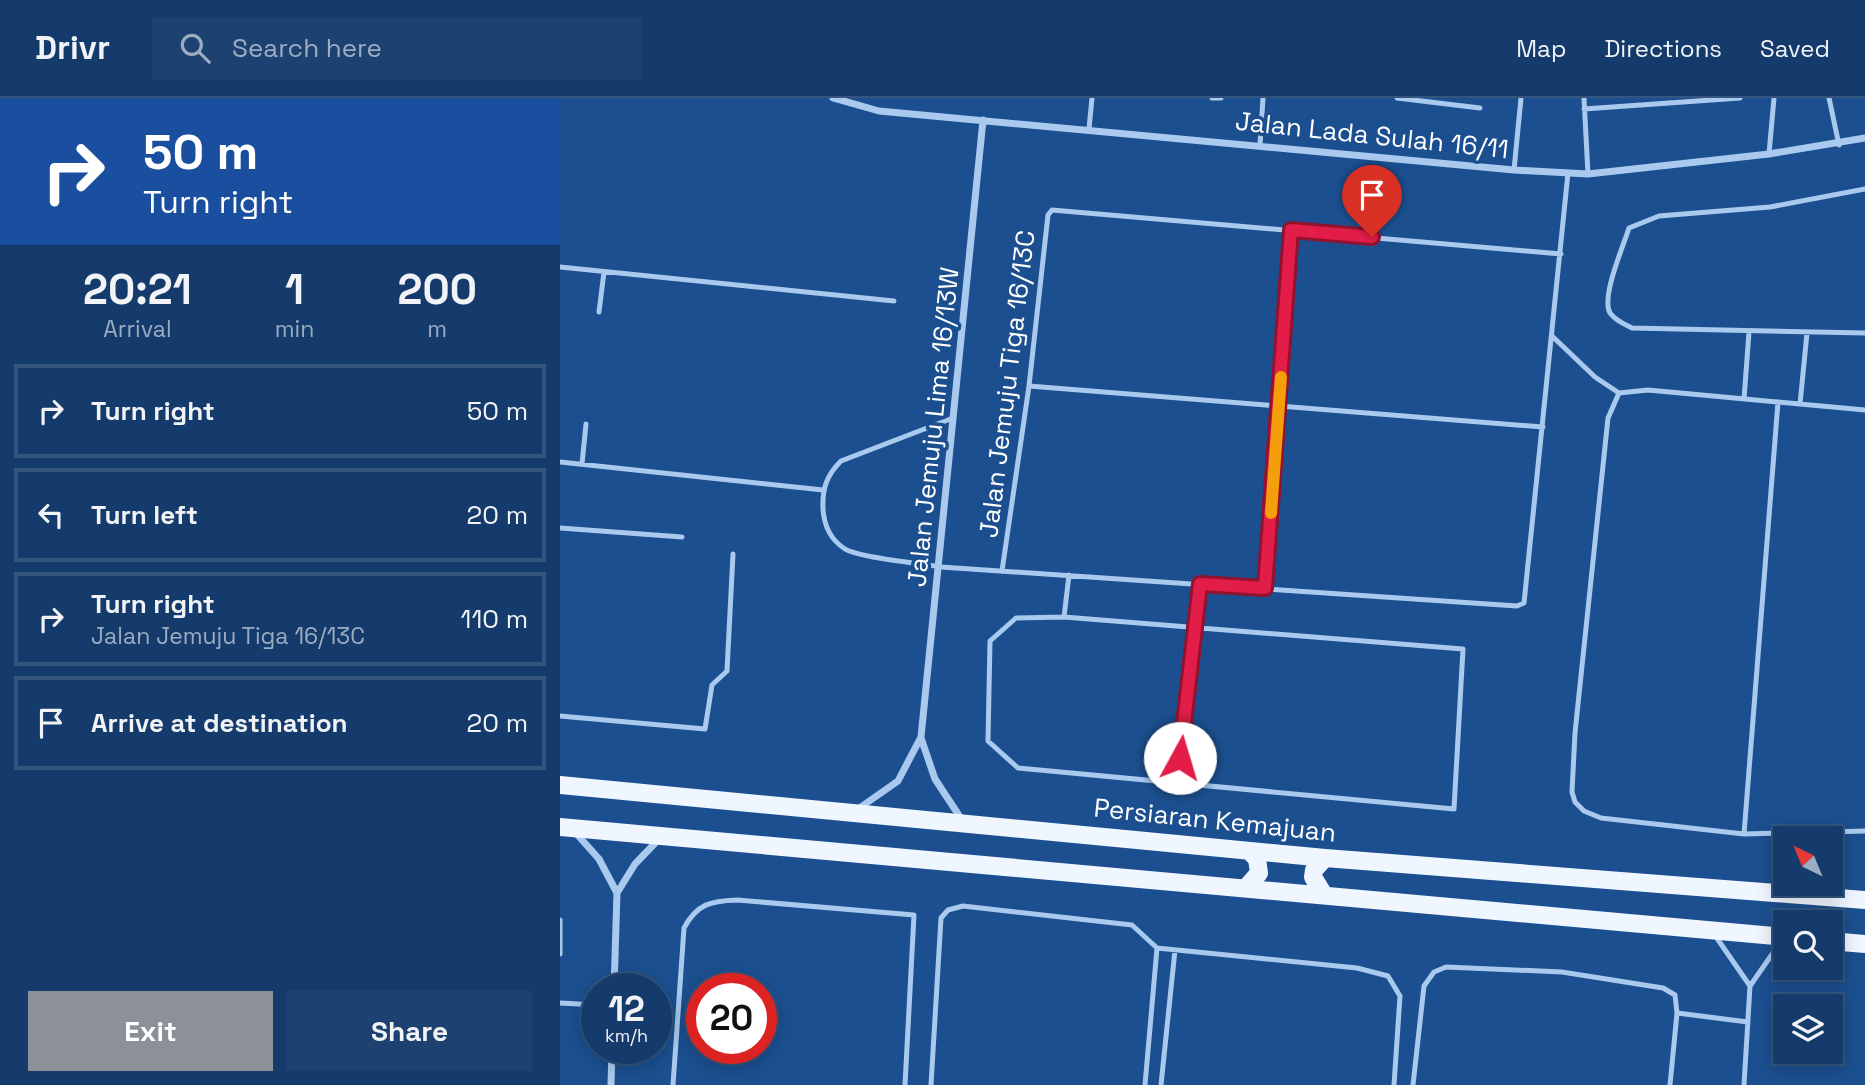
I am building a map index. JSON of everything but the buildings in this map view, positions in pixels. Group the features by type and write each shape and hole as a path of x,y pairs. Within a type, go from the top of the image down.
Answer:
{"main road":[{"name":"Persiaran Kemajuan","path":"560,785 1325,858 1865,900"},
{"path":"566,827 661,838 1773,936"},
{"path":"1246,888 1259,873 1257,859 1249,851"},
{"path":"1324,895 1313,877 1314,870 1325,858"},
{"path":"1843,942 1865,944"}],"street":[{"name":"Jalan Lada Sulah 16/11","path":"833,98 879,111 1514,170 1588,174 1839,145 1865,138"},
{"name":"Jalan Jemuju Lima 16/13W","path":"854,811 898,781 921,737 941,567 983,120"},
{"name":"Jalan Jemuju Lima 16/13W","path":"921,737 935,779 963,822"},
{"path":"566,827 599,859 617,893 614,973"},
{"path":"617,893 635,864 661,838"},
{"path":"611,1085 612,1064"}],"lane":[{"path":"1089,129 1091,98"},
{"path":"1212,98 1221,98"},
{"path":"1259,145 1263,98"},
{"path":"1397,98 1480,108"},
{"path":"1514,170 1521,98"},
{"path":"1584,98 1588,174"},
{"path":"1584,109 1740,98"},
{"path":"1769,154 1774,98"},
{"path":"1829,98 1839,145"},
{"path":"955,418 841,461 828,475 823,490 823,511 830,535 847,551 941,567 1517,606 1524,603 1568,173"},
{"path":"1865,189 1770,207 1659,216 1629,228 1607,298 1609,311 1617,320 1632,328 1865,333"},
{"name":"Jalan Jemuju Tiga 16/13C","path":"1002,571 1029,386 1048,215 1052,210 1561,254"},
{"path":"1265,588 1291,230"},
{"path":"560,267 894,302"},
{"path":"599,313 604,272"},
{"path":"1744,398 1749,332"},
{"path":"1800,404 1807,333"},
{"path":"1552,336 1587,370 1619,393 1648,390 1865,410"},
{"path":"1029,386 1543,427"},
{"path":"1619,393 1608,418 1575,733 1572,792 1576,802 1584,811 1601,818 1744,834 1865,831"},
{"path":"1744,834 1778,402"},
{"path":"582,464 586,424"},
{"path":"560,462 823,490"},
{"path":"560,528 682,537"},
{"path":"560,716 705,729 712,685 727,670 733,554"},
{"path":"1064,617 1069,575"},
{"path":"1178,784 1200,584"},
{"path":"1064,617 1194,628 1463,649 1457,797 1451,811 1018,768 988,740 990,641 1016,618 1064,617"},
{"path":"673,1085 684,928 693,911 709,901 737,900 914,915 905,1085"},
{"path":"930,1085 941,918 948,911 963,906 1132,925 1157,948 1357,968 1388,976 1400,996 1394,1085"},
{"path":"560,920 560,954"},
{"path":"1713,932 1751,986"},
{"path":"1145,1085 1157,948"},
{"path":"1161,1085 1175,950"},
{"path":"1744,1085 1751,986 1773,953"},
{"path":"1413,1085 1424,986 1434,972 1446,967 1562,972 1663,988 1675,995 1677,1013 1670,1085"},
{"path":"560,1003 581,1004"},
{"path":"1677,1013 1748,1022"}],"slow traffic":[{"path":"1271,513 1281,377"}],"route":[{"path":"1180,758 1200,584 1265,588 1291,230 1372,237"}]}
